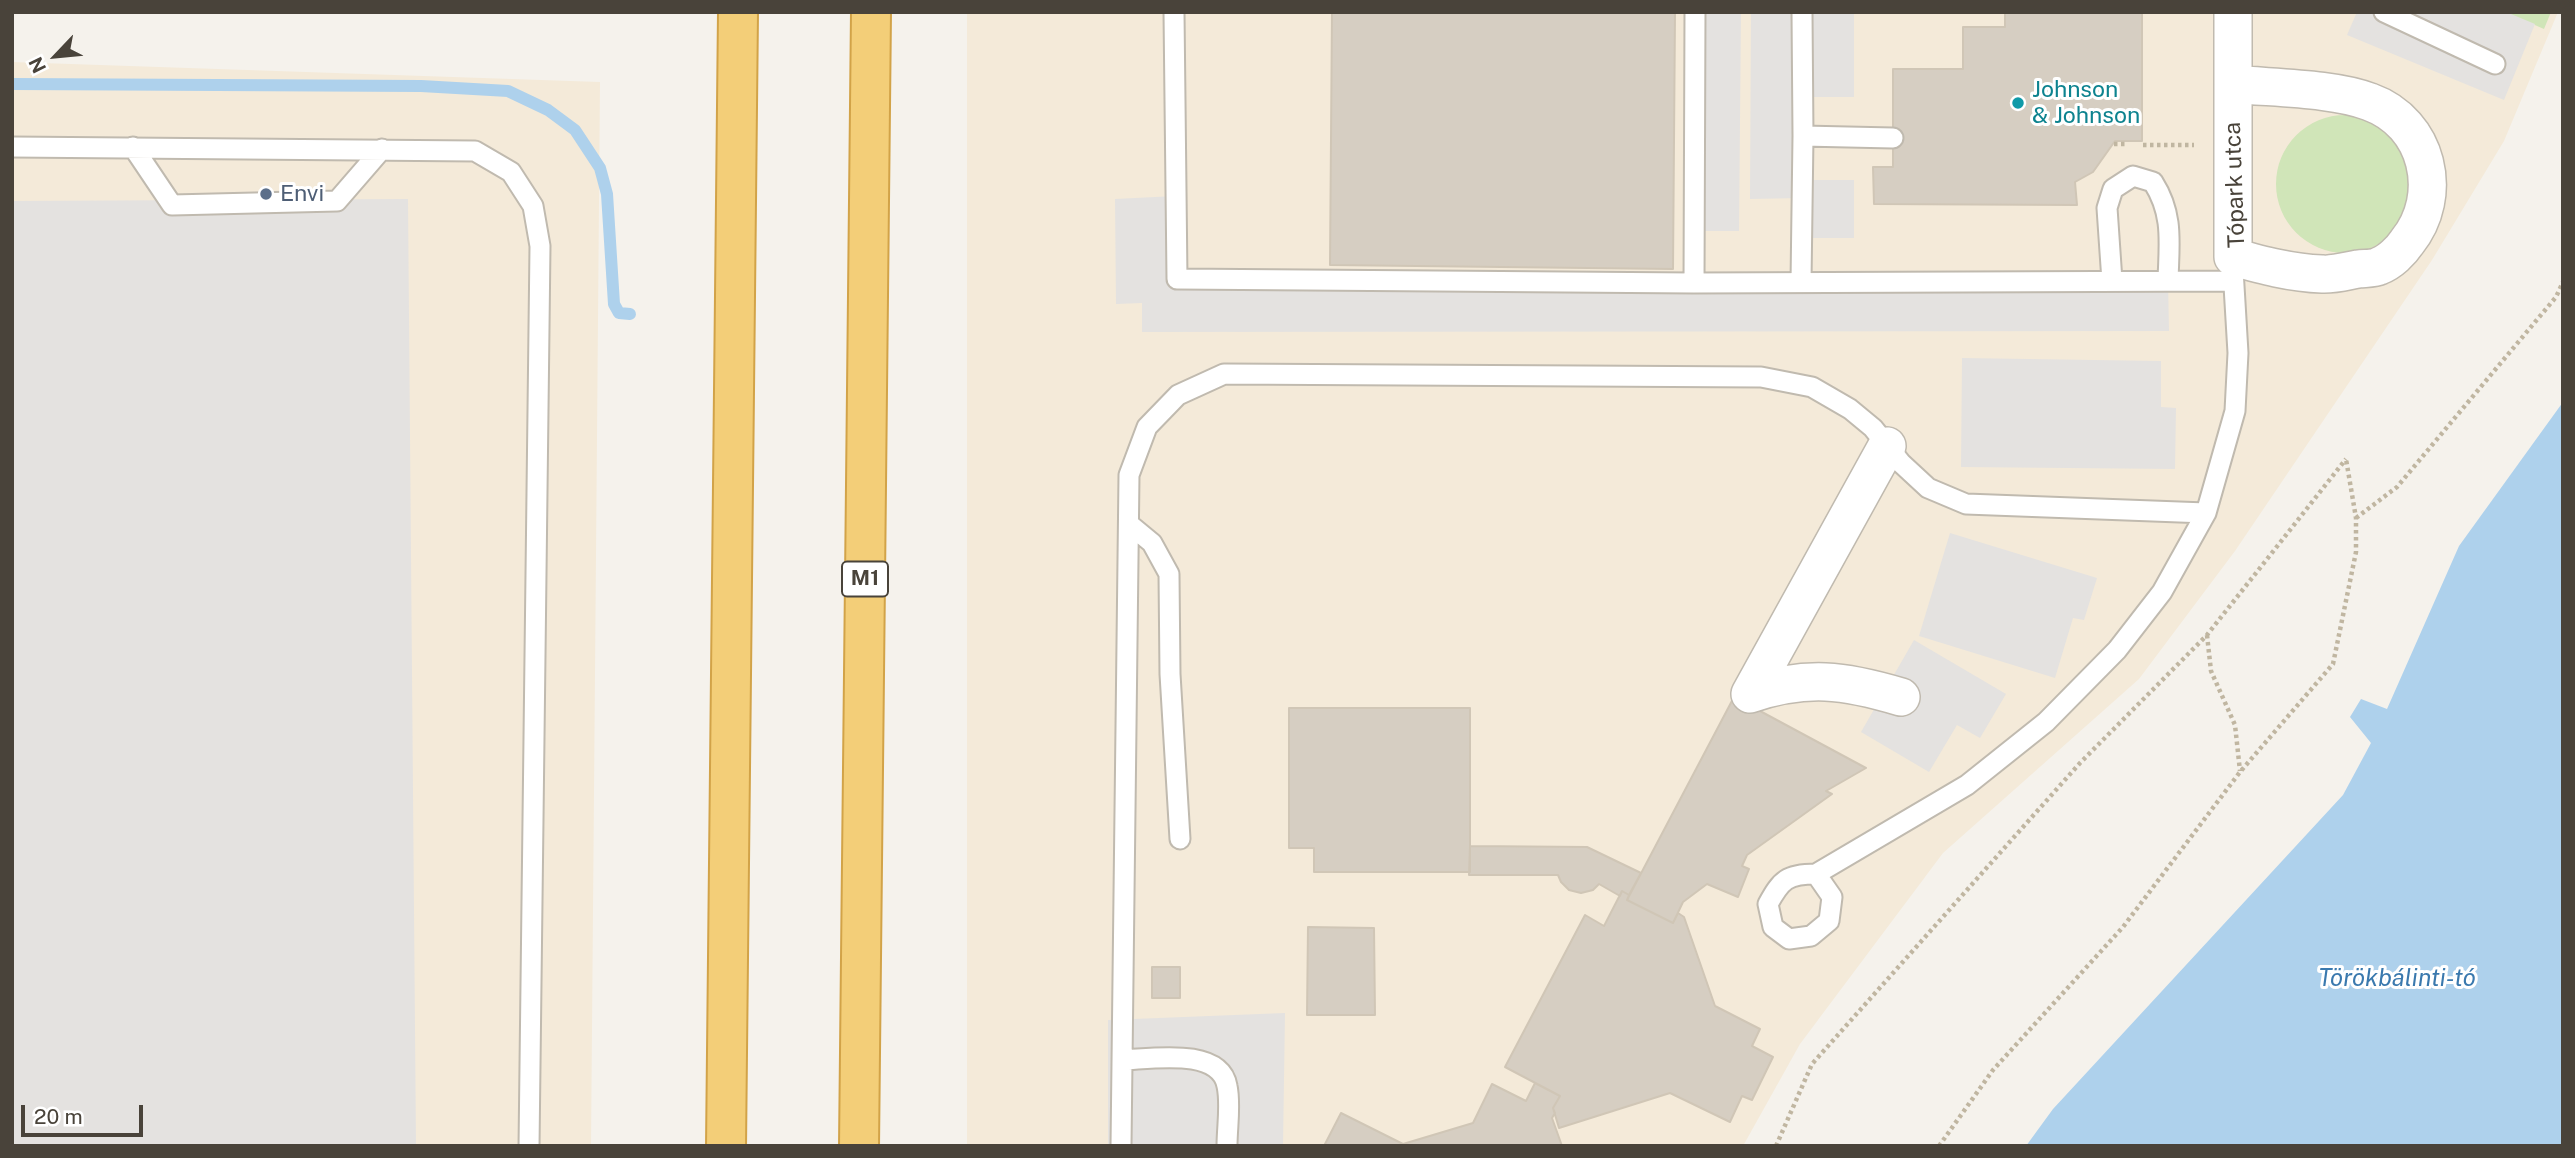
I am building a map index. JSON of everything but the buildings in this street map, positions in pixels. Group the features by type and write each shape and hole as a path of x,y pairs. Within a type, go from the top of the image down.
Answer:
{"highway":[{"path":"726,1146 738,12"},
{"name":"M1","path":"859,1146 871,12"}],"street":[{"name":"Tópark utca","path":"2233,12 2233,84 2233,269 2270,267 2324,275 2380,266 2400,252 2418,229 2426,206 2428,176 2418,146 2401,120 2371,102 2337,94 2233,84"},
{"path":"1887,446 1750,694 1776,685 1823,680 1866,687 1901,697"}],"lane":[{"path":"1174,12 1177,279 2168,281 2233,269 2238,353 2235,411 2206,513 2162,592 2117,650 2046,722 1967,785 1816,874"},
{"path":"1694,282 1695,12"},
{"path":"1801,282 1802,12"},
{"path":"2384,12 2495,64"},
{"path":"1803,136 1894,138"},
{"path":"12,147 475,151 511,172 533,206 540,246 529,1146"},
{"path":"132,147 172,205 337,201 382,149"},
{"path":"2112,281 2107,208 2113,189 2133,176 2153,182 2164,199 2169,217 2168,281"},
{"path":"1121,1146 1129,475 1147,427 1178,395 1224,374 1761,377 1812,387 1850,409 1873,428 1928,488 1966,504 2206,513"},
{"path":"1129,524 1152,542 1169,575 1170,674 1180,839"},
{"path":"1122,1060 1201,1059 1220,1069 1227,1086 1227,1146"}],"path":[{"path":"2114,144 2233,146"},
{"path":"2356,518 2397,486 2556,297 2563,282"},
{"path":"1776,1146 1812,1065 2080,763 2207,635 2346,459 2356,518 2356,552 2333,664 2240,772 2123,927 1993,1070 1939,1146"},
{"path":"2207,635 2211,671 2235,725 2240,772"}],"shaded area":[{"path":"967,12 2558,12 2504,141 2432,260 2235,551 2139,679 1943,853 1800,1044 1743,1146 967,1146"},
{"path":"1695,12 1741,12 1739,231 1694,231"},
{"path":"1751,12 1854,12 1854,97 1803,97 1803,180 1854,180 1854,238 1802,238 1802,198 1750,199"},
{"path":"2357,12 2506,12 2535,24 2504,100 2347,35"},
{"path":"12,62 600,82 591,1146 12,1146"},
{"path":"1175,196 1177,279 2168,281 2169,331 1142,332 1142,303 1116,304 1115,199"},
{"path":"408,199 416,1146 12,1146 12,201"},
{"path":"1962,358 2161,361 2161,407 2176,408 2175,469 1961,467"},
{"path":"1950,533 2097,578 2084,620 2073,618 2055,678 1919,636"},
{"path":"1914,640 2006,694 1980,738 1957,725 1929,772 1861,732"},
{"path":"1285,1013 1283,1146 1108,1146 1108,1020"}],"green space":[{"path":"2505,12 2551,12 2544,29"},
{"path":"2345,115 2371,120 2394,135 2409,158 2414,184 2409,210 2394,233 2371,248 2345,253 2319,248 2296,233 2281,210 2276,184 2281,158 2296,135 2319,120"}],"water":[{"name":"Törökbálinti-tó","path":"2563,402 2563,1146 2026,1146 2053,1109 2343,795 2371,743 2350,717 2361,699 2387,709 2459,546"}],"waterway":[{"path":"12,84 421,86 508,91 548,110 575,130 600,168 607,194 614,304 619,313 630,314"}],"place":[{"name":"Johnson & Johnson","path":"2018,103"},
{"name":"Envi","path":"266,194"}]}
